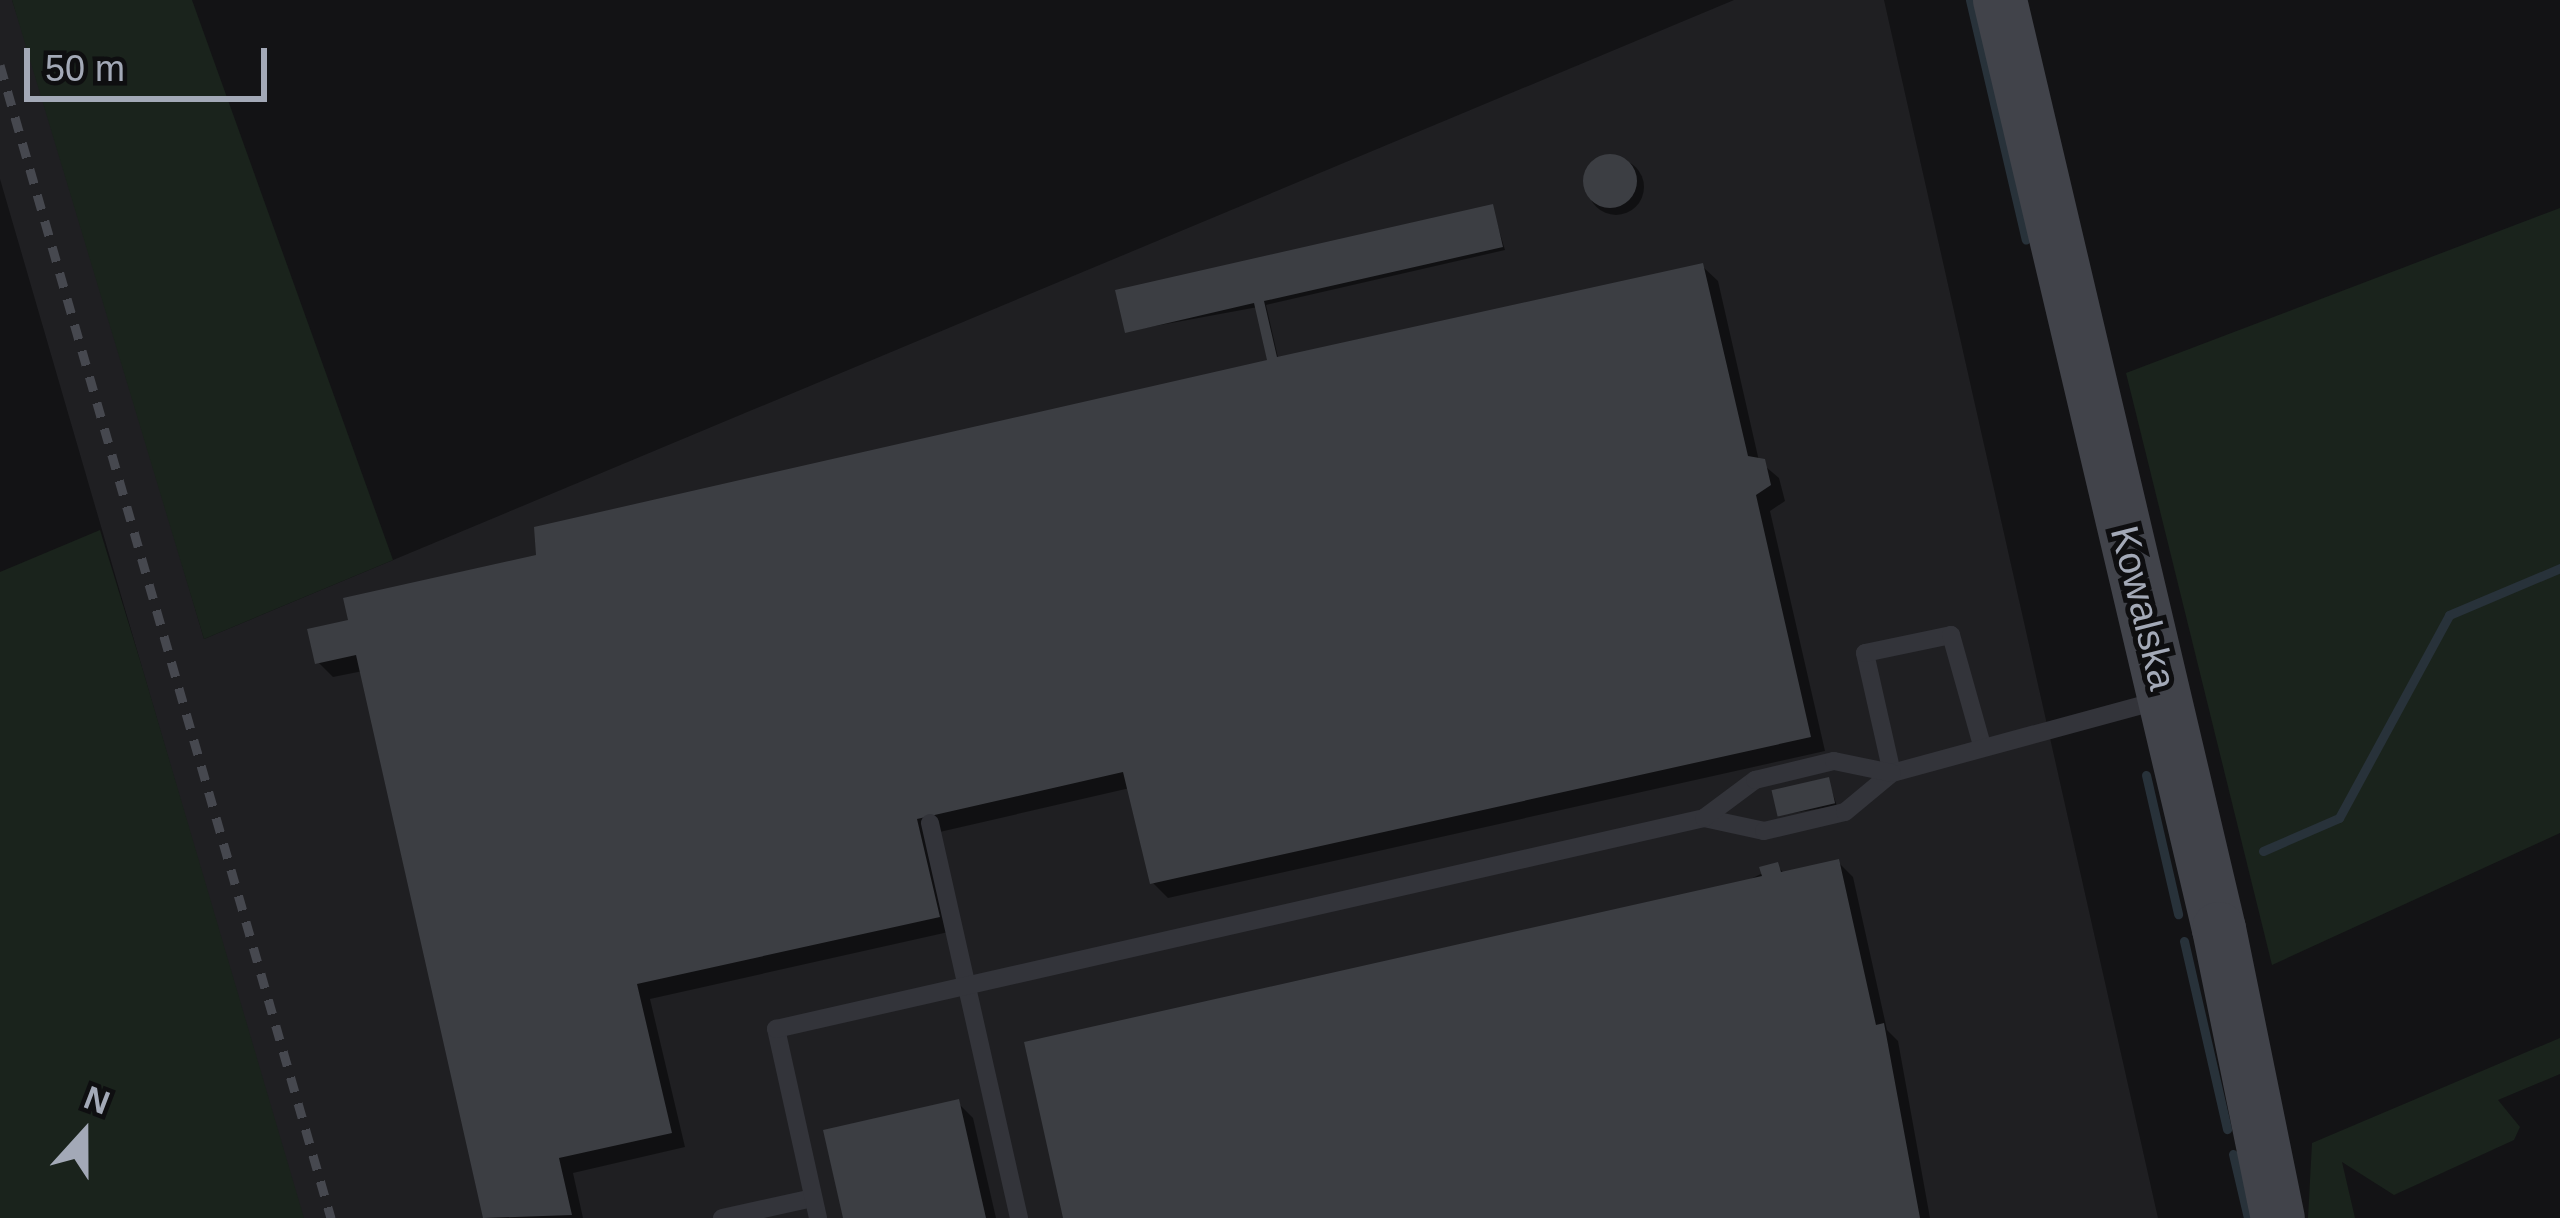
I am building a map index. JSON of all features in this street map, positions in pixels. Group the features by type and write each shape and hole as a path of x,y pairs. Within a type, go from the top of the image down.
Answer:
{"street":[{"name":"Kowalska","path":"2000,0 2165,699 2278,1218"}],"lane":[{"path":"1892,773 1865,653 1951,635 1981,742"},
{"path":"1705,818 1764,831 1845,812 1892,773 1981,742 2165,699"},
{"path":"722,1218 816,1208 776,1029 1705,818 1755,780 1834,761 1892,773"},
{"path":"930,823 1019,1218"}],"shaded area":[{"path":"0,0 12,0 52,120 204,639 1734,0 1884,0 2158,1218 302,1218 0,179"},
{"path":"12,0 192,0 393,560 204,639"},
{"path":"2560,208 2560,833 2272,965 2126,373"},
{"path":"100,530 304,1218 0,1218 0,572"},
{"path":"2560,1038 2560,1074 2498,1100 2520,1127 2514,1140 2394,1195 2342,1162 2355,1218 2308,1218 2312,1143"}],"building":[{"path":"1610,154 1629,162 1637,181 1629,200 1610,208 1591,200 1583,181 1591,162"},
{"path":"1493,204 1503,247 1264,301 1277,357 1703,263 1748,456 1765,459 1771,485 1756,495 1811,737 1150,884 1123,772 917,819 940,917 637,984 672,1133 559,1158 572,1215 483,1218 356,655 315,664 307,629 348,620 343,598 536,555 534,527 1267,360 1254,303 1125,333 1115,290"},
{"path":"1829,777 1835,803 1778,817 1772,790"},
{"path":"1839,859 1876,1025 1884,1023 1920,1218 1063,1218 1024,1042 1762,876 1759,867 1778,862 1781,872"},
{"path":"959,1099 986,1218 843,1218 823,1130"}],"waterway":[{"path":"1970,0 2026,240"},
{"path":"2263,851 2339,818 2449,615 2560,568"},
{"path":"2146,775 2178,914"},
{"path":"2184,941 2227,1129"},
{"path":"2233,1154 2248,1218"}],"railway":[{"path":"0,65 331,1218"}]}
